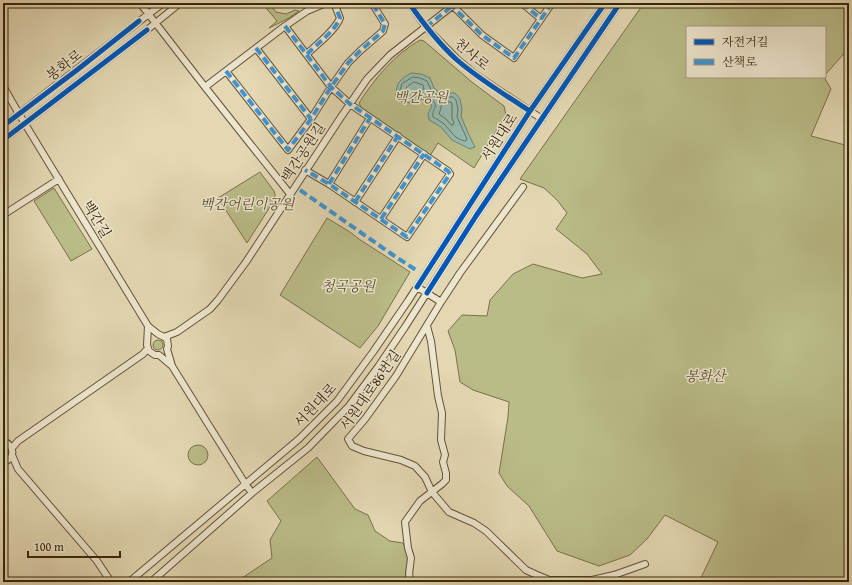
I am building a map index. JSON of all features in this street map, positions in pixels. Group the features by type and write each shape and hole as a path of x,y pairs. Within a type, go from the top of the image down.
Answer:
{"street":[{"name":"봉화로","path":"3,126 163,3"},
{"name":"봉화로","path":"3,140 180,3"},
{"path":"205,87 285,26 307,11 326,3"},
{"path":"307,54 338,23 340,18 334,3"},
{"path":"226,71 288,150 311,119 348,63 383,31 385,24 372,3"},
{"name":"천사로","path":"409,3 426,27 457,59 475,74 542,119"},
{"path":"522,3 541,19"},
{"path":"426,27 453,4 482,35 514,58 552,3"},
{"name":"서원대로","path":"129,582 246,485 299,439 337,402 417,287 530,111 605,3"},
{"name":"서원대로","path":"151,582 252,493 308,448 349,406 378,367 476,216 620,3"},
{"path":"142,5 290,194"},
{"path":"285,26 331,87 350,104 424,154 450,174 407,237 329,184 305,170"},
{"name":"백간공원길","path":"164,341 210,309 218,300 246,262 305,170 367,79 390,55 426,27"},
{"path":"256,48 311,119"},
{"path":"3,86 19,114"},
{"name":"백간길","path":"19,114 148,326"},
{"path":"329,184 370,118"},
{"path":"355,202 398,136"},
{"path":"381,219 424,154"},
{"path":"3,215 59,179"},
{"name":"서원대로86번길","path":"523,187 460,273 396,376 365,419 348,439 352,446 364,452 401,460 415,466 425,477 432,492 449,512 474,523 486,531 526,570 537,575 549,580 592,580 614,575 645,564"},
{"path":"417,287 441,302"},
{"path":"148,326 164,341 172,366 252,493"},
{"path":"148,326 149,348"},
{"path":"411,582 408,574 411,558 408,548 405,522 420,501 446,480 443,462 445,455 441,440 442,413 438,396 431,341 427,326"},
{"path":"3,462 8,460 18,441 143,354 149,348 152,336 164,341"},
{"path":"159,355 165,352 164,341"},
{"path":"149,348 172,366"},
{"path":"5,442 18,441"},
{"path":"5,442 12,451 18,469 111,582"},
{"path":"3,462 18,469"}],"green space":[{"path":"262,3 269,3 276,12 286,14 295,10 299,11 269,28 277,21"},
{"name":"봉화산","path":"644,3 849,3 849,48 826,74 826,26 686,26 686,78 825,78 831,89 811,136 849,146 849,582 699,582 718,542 665,515 647,539 630,555 599,566 557,551 529,506 507,486 499,473 509,402 473,390 460,382 455,350 448,331 462,315 487,316 490,300 513,274 533,264 582,278 602,274 587,254 556,229 567,213 557,200 544,188 520,179"},
{"name":"백간공원","path":"420,40 424,41 473,83 504,106 506,115 474,168 438,143 430,156 362,109 359,103 371,85 386,68 402,52"},
{"name":"백간어린이공원","path":"260,172 274,191 275,199 247,243 218,198"},
{"path":"54,188 92,249 71,261 34,201"},
{"name":"청곡공원","path":"327,218 410,272 378,326 360,348 280,295"},
{"path":"156,340 160,340 162,341 162,349 156,350 153,347 153,343"},
{"path":"3,444 8,447 10,452 8,456 3,459"},
{"path":"194,445 202,445 208,451 208,459 202,465 194,465 188,459 188,451"},
{"path":"317,457 355,509 368,515 375,531 390,541 403,543 408,557 406,573 409,582 236,582 272,558 270,540 281,521 267,501"}],"water":[{"path":"411,73 421,74 430,78 434,88 440,93 455,93 460,99 462,109 461,116 475,147 470,149 452,140 441,127 429,120 428,114 432,106 428,100 421,99 410,103 401,101 396,96 399,82"}],"marked path":[{"path":"307,54 338,23 340,18 334,3"},
{"path":"226,71 288,150 311,119 348,63 383,31 385,24 372,3"},
{"path":"450,3 482,35 514,58 552,3"},
{"path":"426,27 456,3"},
{"path":"522,3 541,19"},
{"path":"285,26 331,87 350,104 448,171 450,174 407,237 329,184 305,170"},
{"path":"256,48 311,119"},
{"path":"329,184 370,118"},
{"path":"355,202 398,136"},
{"path":"381,219 424,154"},
{"path":"300,190 416,270"}],"cycle path":[{"path":"409,3 431,33 457,60 483,80 530,111"},
{"path":"417,287 530,111 605,3"},
{"path":"427,293 476,216 620,3"},
{"path":"3,126 139,21"},
{"path":"3,140 147,30"}]}
